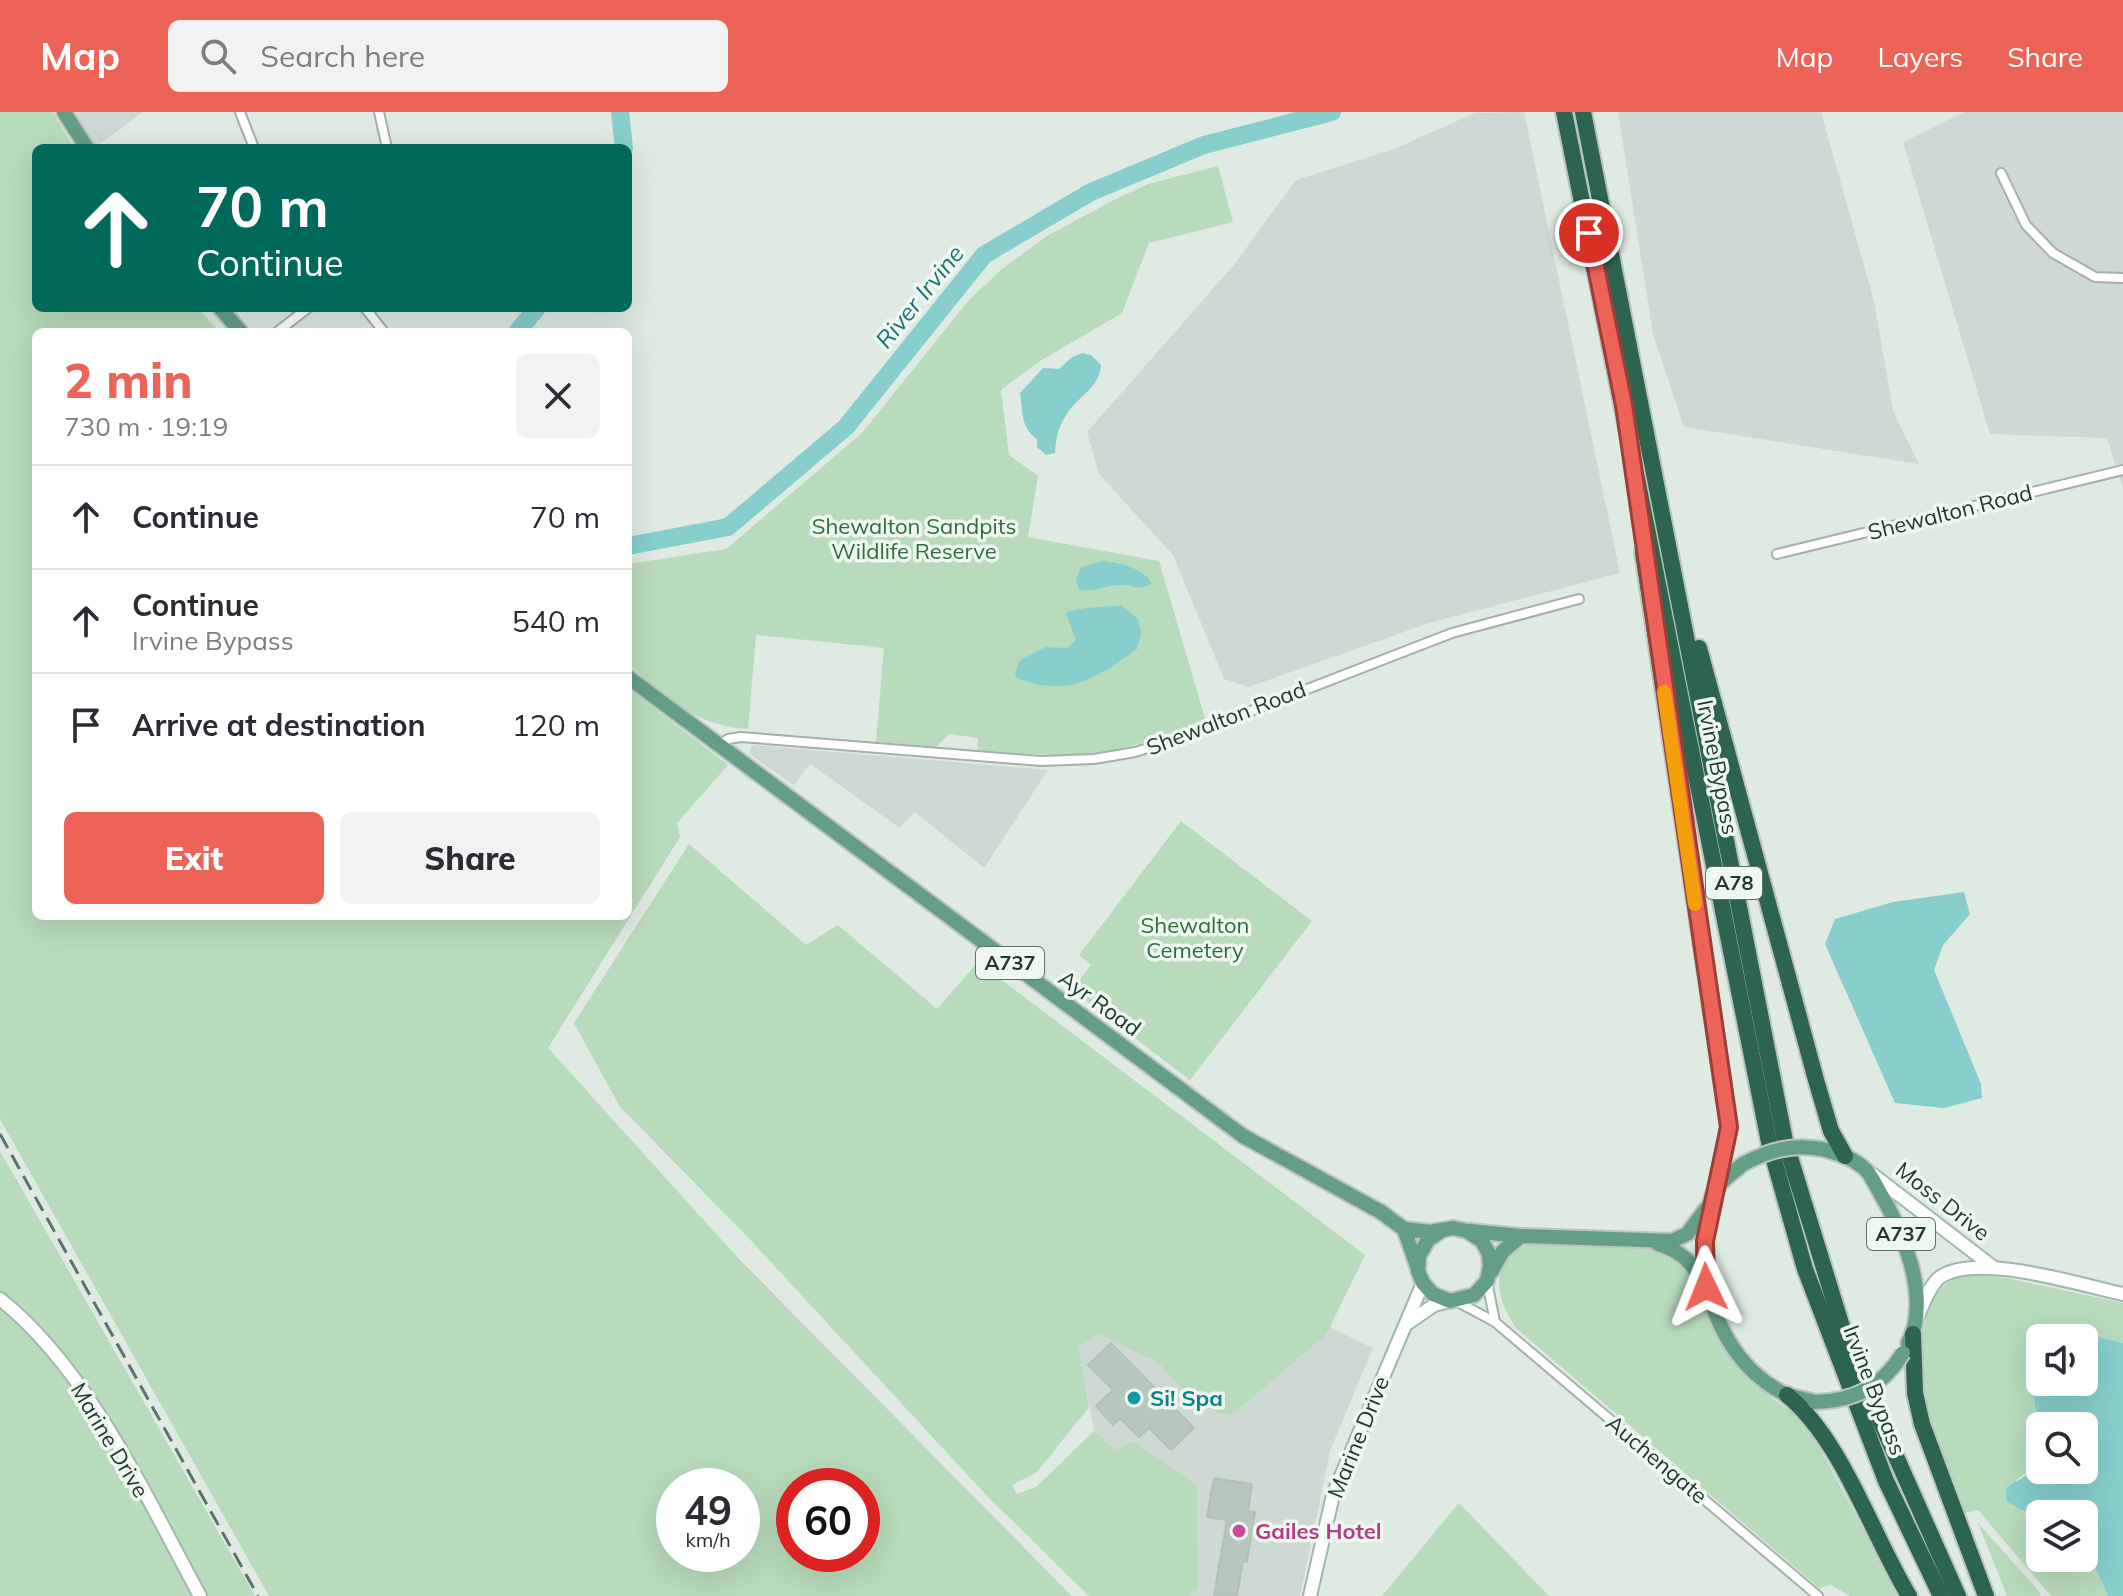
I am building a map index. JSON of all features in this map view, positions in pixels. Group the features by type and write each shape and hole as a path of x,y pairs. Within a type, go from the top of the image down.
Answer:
{"highway":[{"name":"Irvine Bypass","path":"1564,112 1769,1142 1805,1269 1886,1481 1941,1596"},
{"name":"Irvine Bypass","path":"1583,112 1785,1141 1850,1353 1958,1596"},
{"path":"1624,405 1729,1127 1714,1192"},
{"path":"1661,504 1816,1080 1831,1131 1845,1156"},
{"path":"1915,1327 1915,1393 1922,1424 1986,1596"},
{"path":"1787,1395 1808,1413 1826,1437 1885,1557 1909,1596"}],"main road":[{"path":"64,112 84,144"},
{"path":"224,312 238,328"},
{"name":"Ayr Road","path":"632,680 1243,1136 1381,1212 1404,1229"},
{"name":"A737","path":"1404,1229 1653,1243 1672,1241 1687,1234 1701,1219 1714,1192 1743,1164 1777,1148 1798,1145 1822,1149 1845,1156 1866,1170 1894,1217 1907,1249 1914,1280 1915,1327 1903,1353 1883,1378 1857,1396 1815,1402 1787,1395 1754,1373 1738,1354 1725,1334 1694,1266 1674,1249 1653,1243"},
{"name":"A737","path":"1706,1287 1705,1241 1714,1192"},
{"path":"1404,1229 1420,1277 1433,1294 1452,1301 1474,1295 1503,1251 1521,1236"},
{"path":"1420,1277 1419,1256 1424,1245 1441,1231"},
{"path":"1467,1231 1482,1241 1489,1254 1487,1279"}],"street":[{"path":"240,112 252,144"},
{"path":"379,112 386,144"},
{"path":"2001,173 2026,225 2053,253 2095,277 2123,278"},
{"path":"282,328 303,312"},
{"path":"368,312 381,328"},
{"name":"Shewalton Road","path":"1777,554 2123,470"},
{"name":"Shewalton Road","path":"719,745 728,739 741,737 1041,761 1094,759 1135,752 1181,738 1452,633 1579,599"},
{"name":"Moss Drive","path":"1866,1170 1993,1267"},
{"name":"Moss Drive","path":"1915,1327 1937,1280 1952,1271 1993,1267 2123,1294"},
{"name":"Marine Drive","path":"1310,1596 1333,1495 1403,1328 1420,1277"},
{"path":"1487,1279 1495,1322"},
{"name":"Marine Drive","path":"0,1299 45,1339 80,1387 200,1596"},
{"path":"1403,1328 1418,1314 1452,1301"},
{"name":"Auchengate","path":"1452,1301 1495,1322 1818,1596"}],"shaded area":[{"path":"72,112 143,112 99,144 93,144"},
{"path":"1524,112 1620,573 1429,623 1249,687 1224,679 1173,555 1099,474 1087,432 1233,266 1296,180 1394,149 1475,113"},
{"path":"1618,112 1821,112 1874,301 1893,411 1919,464 1684,427 1653,334"},
{"path":"1964,112 2123,112 2123,489 2107,438 1990,434 1903,142"},
{"path":"752,745 1048,770 984,868 915,812 900,828 810,764 794,785 749,754"},
{"path":"1330,1327 1373,1348 1330,1451 1300,1596 1191,1596 1198,1587 1116,1450 1094,1431 1078,1346 1100,1333 1157,1362 1200,1406 1229,1416 1326,1335"}],"green space":[{"path":"0,112 53,112 72,144 32,144 32,312 201,312 216,328 32,328 32,920 628,920 548,1048 738,1258 1072,1596 269,1596 0,1119"},
{"name":"Shewalton Sandpits Wildlife Reserve","path":"1218,166 1233,222 1149,243 1122,313 1040,361 1001,390 1009,455 1038,476 1028,537 1159,561 1206,722 1137,744 1079,754 977,751 978,738 949,734 936,747 876,742 884,648 756,635 748,729 696,716 632,667 632,563 726,549 861,434 970,299 1002,269 1047,236 1148,184"},
{"path":"632,691 728,765 677,823 680,837 632,914"},
{"name":"Shewalton Cemetery","path":"1181,821 1312,921 1190,1080 1072,990 1091,965 1079,955"},
{"path":"689,844 806,945 838,925 937,1009 978,962 1365,1255 1326,1335 1230,1416 1200,1406 1157,1362 1100,1334 1078,1346 1089,1407 1037,1472 1012,1485 1017,1494 1036,1487 1094,1431 1116,1450 1133,1442 1197,1486 1198,1588 1191,1596 1089,1596 987,1496 744,1233 620,1107 574,1023"},
{"path":"0,1151 255,1596 0,1596"},
{"path":"1532,1242 1654,1249 1675,1258 1691,1270 1730,1354 1772,1398 1806,1422 1899,1596 1850,1596 1831,1585 1819,1588 1516,1328 1503,1303 1499,1279 1508,1258"},
{"path":"1971,1274 2006,1278 2123,1303 2123,1343 2098,1337 2098,1324 2026,1324 2026,1396 2032,1396 2036,1412 2026,1412 2026,1473 2018,1478 2006,1501 2026,1514 2026,1567 1978,1510 1964,1513 1939,1457 1922,1408 1919,1373 1926,1318 1939,1291 1954,1280"},
{"path":"1459,1503 1549,1596 1382,1596"},
{"path":"1978,1523 2038,1590 2041,1596 2007,1596"},
{"path":"2031,1572 2097,1572 2108,1596 2051,1596"}],"water":[{"path":"1082,353 1091,355 1101,365 1100,373 1063,421 1055,453 1046,455 1037,447 1037,439 1025,424 1020,393 1043,368 1059,369 1072,357"},
{"path":"1103,561 1138,570 1151,584 1079,590 1076,580 1081,567"},
{"path":"1121,605 1138,619 1141,633 1137,649 1122,660 1094,677 1066,686 1035,684 1017,678 1015,673 1020,660 1046,647 1067,648 1076,640 1066,613"},
{"path":"1964,892 1970,914 1943,945 1934,970 1981,1084 1982,1098 1944,1108 1895,1103 1825,944 1835,919 1893,902"},
{"path":"2098,1337 2123,1343 2123,1596 2108,1596 2097,1572 2098,1500 2026,1500 2026,1513 2006,1501 2006,1488 2026,1476 2026,1484 2098,1484 2098,1412 2036,1412 2033,1396 2098,1396"}],"building":[{"name":"Si! Spa","path":"1111,1343 1194,1428 1171,1450 1149,1428 1139,1437 1120,1418 1113,1425 1096,1406 1113,1390 1088,1365"},
{"name":"Gailes Hotel","path":"1214,1478 1252,1484 1248,1511 1255,1512 1247,1562 1243,1561 1237,1596 1214,1596 1227,1520 1207,1517"}],"waterway":[{"name":"River Irvine","path":"620,112 624,144"},
{"name":"River Irvine","path":"632,545 728,527 846,427 984,255 1091,192 1204,145 1332,112"},
{"name":"River Irvine","path":"520,328 534,312"}],"railway":[{"path":"0,1134 258,1596"}],"slow traffic":[{"path":"1664,692 1695,904"}],"place":[{"name":"Si! Spa","path":"1134,1398"},
{"name":"Gailes Hotel","path":"1239,1531"}],"route":[{"path":"1589,233 1624,405 1729,1127 1705,1241 1706,1287"}]}
